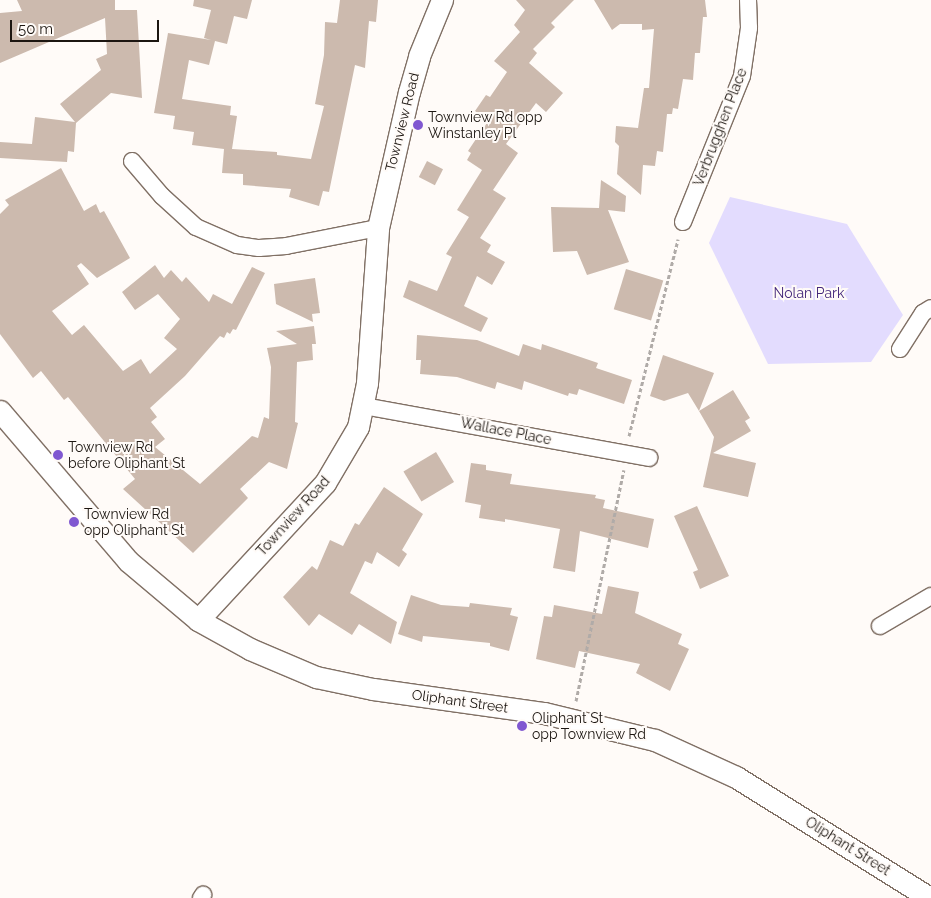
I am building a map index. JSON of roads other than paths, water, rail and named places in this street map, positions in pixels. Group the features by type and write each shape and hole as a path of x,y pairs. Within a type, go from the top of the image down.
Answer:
{"street":[{"name":"Townview Road","path":"198,620 325,484 348,449 364,406 378,228 419,56 442,0"},
{"name":"Verbrugghen Place","path":"683,222 742,76 747,55 748,0"},
{"path":"132,161 162,196 196,227 236,245 259,248 286,246 378,228"},
{"path":"900,349 923,313 931,308"},
{"name":"Wallace Place","path":"364,406 649,458"},
{"path":"0,411 128,561 198,620"},
{"path":"880,626 931,596"},
{"name":"Oliphant Street","path":"198,620 250,650 316,677 373,689 572,719 655,740 694,756 736,777 930,898"}],"place":[{"name":"Townview Rd opp Winstanley Pl","path":"418,125"},
{"name":"Townview Rd before Oliphant St","path":"58,455"},
{"name":"Townview Rd opp Oliphant St","path":"74,522"},
{"name":"Oliphant St opp Townview Rd","path":"522,726"}],"park label":[{"name":"Nolan Park","path":"809,293"}]}
